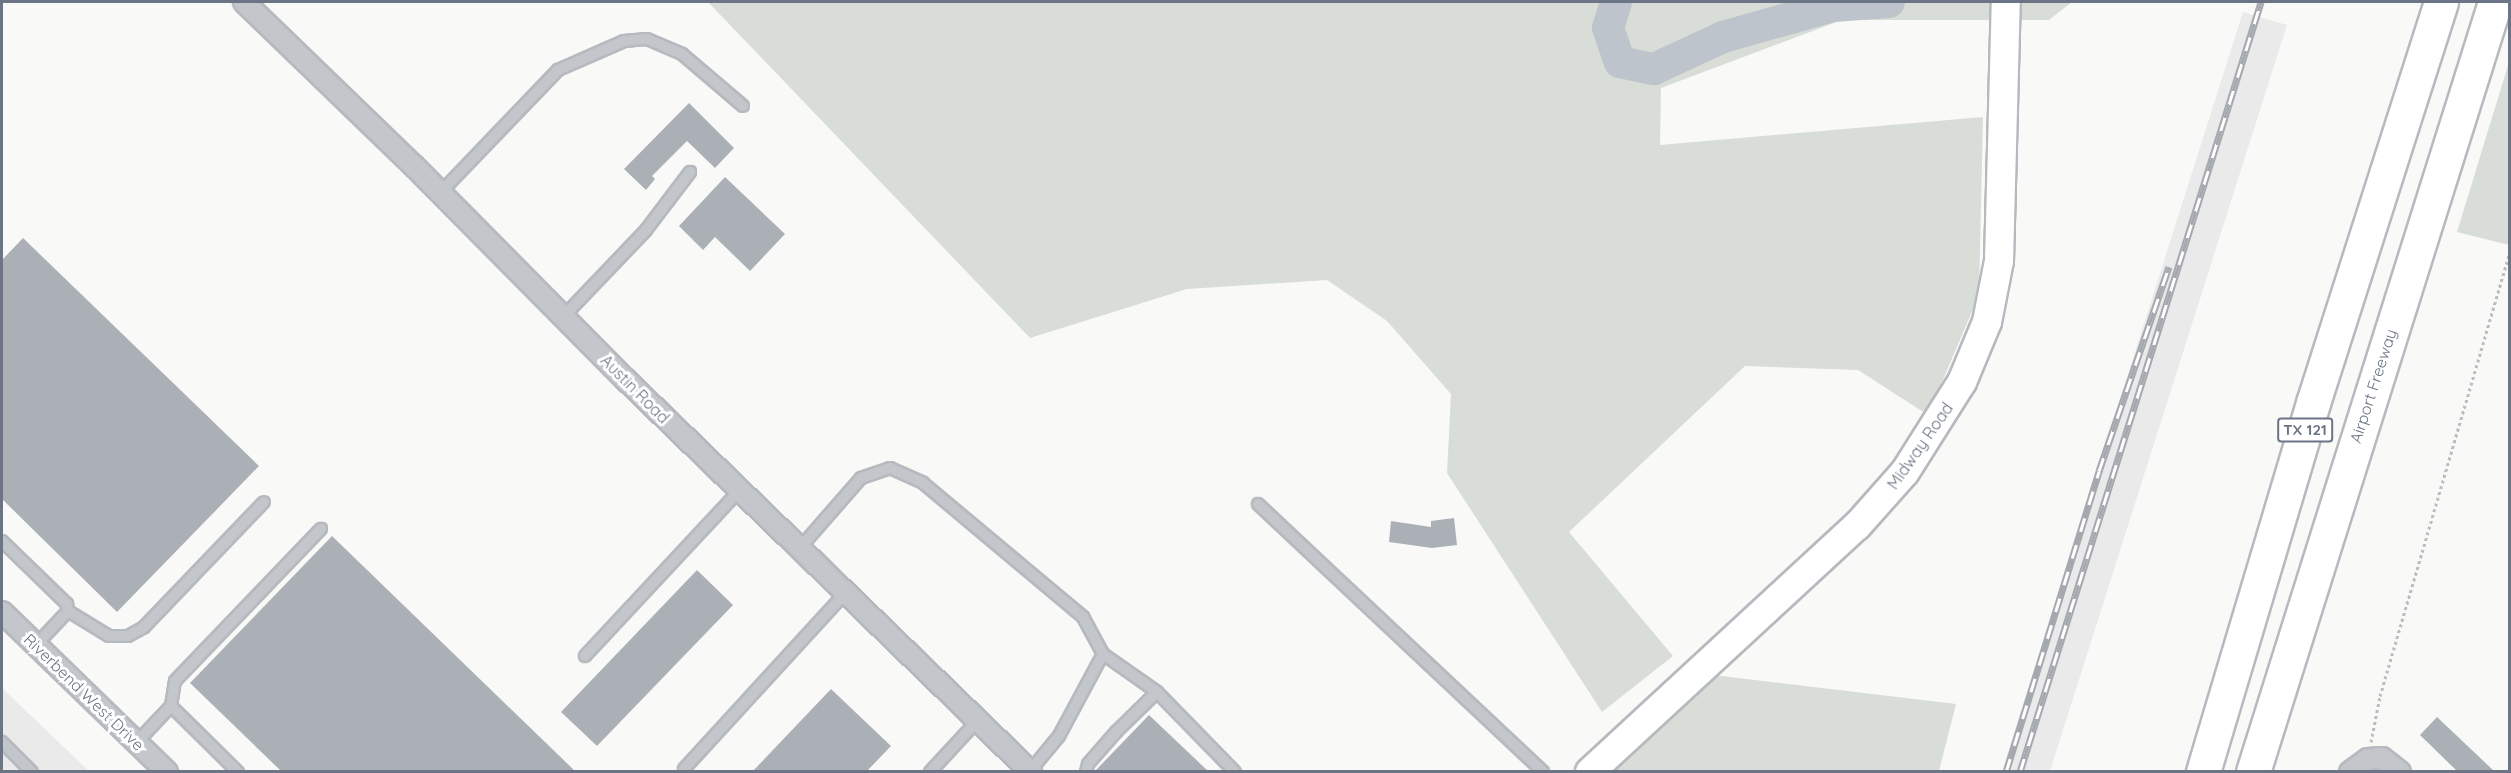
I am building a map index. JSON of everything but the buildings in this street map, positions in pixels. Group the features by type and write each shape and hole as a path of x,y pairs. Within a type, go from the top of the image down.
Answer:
{"highway":[{"name":"TX 121","path":"2203,771 2313,403 2441,2"},
{"name":"Airport Freeway","path":"2253,771 2297,622 2495,2"},
{"path":"2266,771 2297,622"}],"main road":[{"name":"Midway Road","path":"1590,771 1857,526 1905,472 1945,412 1976,354 1994,294 2004,175 2006,2"}],"street":[{"name":"Austin Road","path":"244,2 440,193 739,491 1030,771"},
{"name":"Riverbend West Drive","path":"2,612 167,771"},
{"path":"2350,771 2368,759 2382,759 2400,771"}],"lane":[{"path":"440,193 558,70 624,41 647,39 682,54 742,106"},
{"path":"563,317 646,230 690,172"},
{"path":"799,549 861,478 890,468 923,483 1083,617 1103,654 1157,692 1235,771"},
{"path":"585,656 739,491"},
{"path":"68,611 109,636 128,636 144,627 264,502"},
{"path":"1258,504 1543,771"},
{"path":"137,742 171,706 176,681 321,529"},
{"path":"2,541 67,604 68,611"},
{"path":"684,769 845,593"},
{"path":"36,645 68,611"},
{"path":"1030,771 1059,735 1103,654"},
{"path":"1086,771 1088,764 1116,732 1157,692"},
{"path":"171,706 238,771"},
{"path":"930,771 977,721"},
{"path":"2,742 32,771"}],"path":[{"path":"2368,759 2380,696 2510,251"}],"shaded area":[{"path":"708,2 2072,2 2049,20 1842,20 1661,88 1660,145 1983,117 1979,295 1928,415 1858,370 1745,366 1569,532 1673,656 1602,712 1447,473 1451,394 1387,321 1327,280 1187,289 1030,338"},
{"path":"2243,12 2287,25 2050,771 2002,771"},
{"path":"2509,62 2509,245 2457,232"},
{"path":"1713,675 1956,704 1939,771 1613,772"},
{"path":"2,688 89,771 2,771"}],"waterway":[{"path":"1616,2 1608,28 1620,62 1654,69 1723,37 1833,6 1889,2"}],"railway":[{"path":"2020,772 2261,2"},
{"path":"2006,772 2099,471 2169,267"}]}
